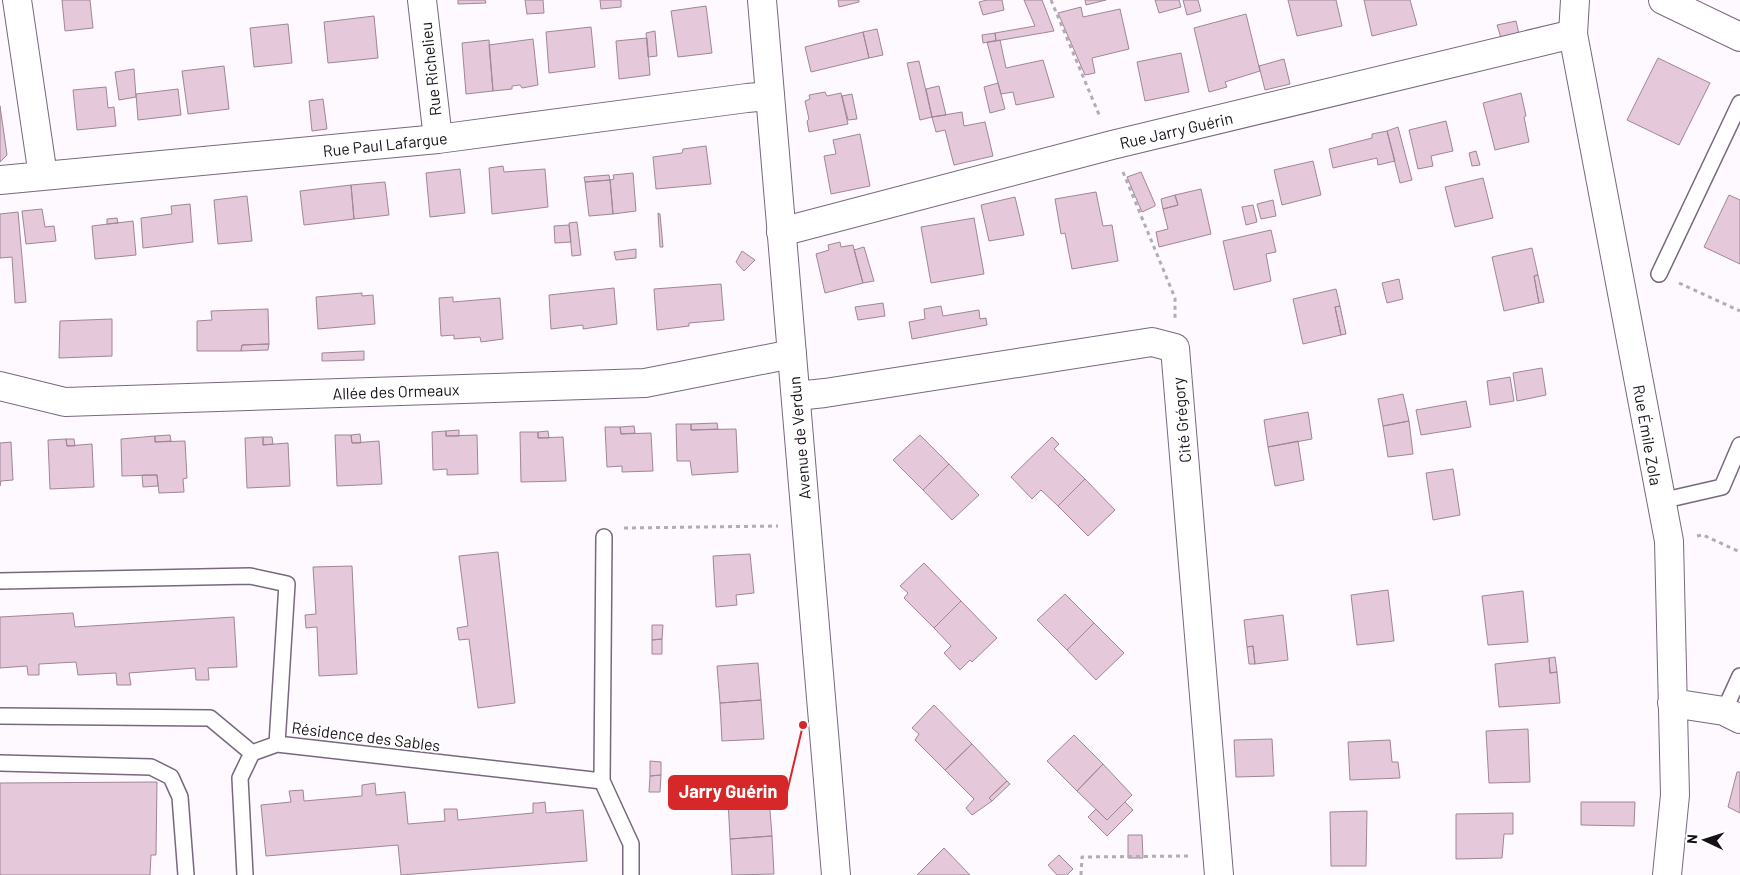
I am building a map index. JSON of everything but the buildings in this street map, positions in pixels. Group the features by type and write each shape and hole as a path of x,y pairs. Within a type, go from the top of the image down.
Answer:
{"street":[{"path":"17,0 43,176"},
{"name":"Rue Richelieu","path":"422,0 438,139"},
{"name":"Avenue de Verdun","path":"762,0 836,875"},
{"name":"Rue Émile Zola","path":"1575,0 1573,34 1668,541 1675,795 1667,875"},
{"path":"1663,0 1740,37"},
{"name":"Rue Jarry Guérin","path":"781,232 1112,145 1573,34"},
{"name":"Rue Paul Lafargue","path":"0,180 438,139 770,96"},
{"name":"Cité Grégory","path":"796,396 825,394 1152,342 1175,348 1218,865"},
{"name":"Allée des Ormeaux","path":"0,386 65,402 645,383 792,354"},
{"path":"1672,704 1732,715"}],"lane":[{"path":"1659,274 1740,103"},
{"path":"1661,501 1722,487 1740,445"},
{"path":"604,537 602,782 631,844 630,875"},
{"path":"0,581 250,576 287,584 278,744"},
{"path":"1732,715 1740,676"},
{"path":"0,716 210,718 252,753 240,778 245,875"},
{"name":"Résidence des Sables","path":"252,753 278,744 602,782"},
{"path":"0,763 151,767 172,777 180,797 186,875"}],"path":[{"path":"1659,274 1740,311"},
{"path":"604,537 614,528 806,525"},
{"path":"1668,541 1703,535 1740,552"},
{"path":"1081,875 1082,857 1218,865"}],"place":[{"name":"Jarry Guérin","path":"803,725"}]}
